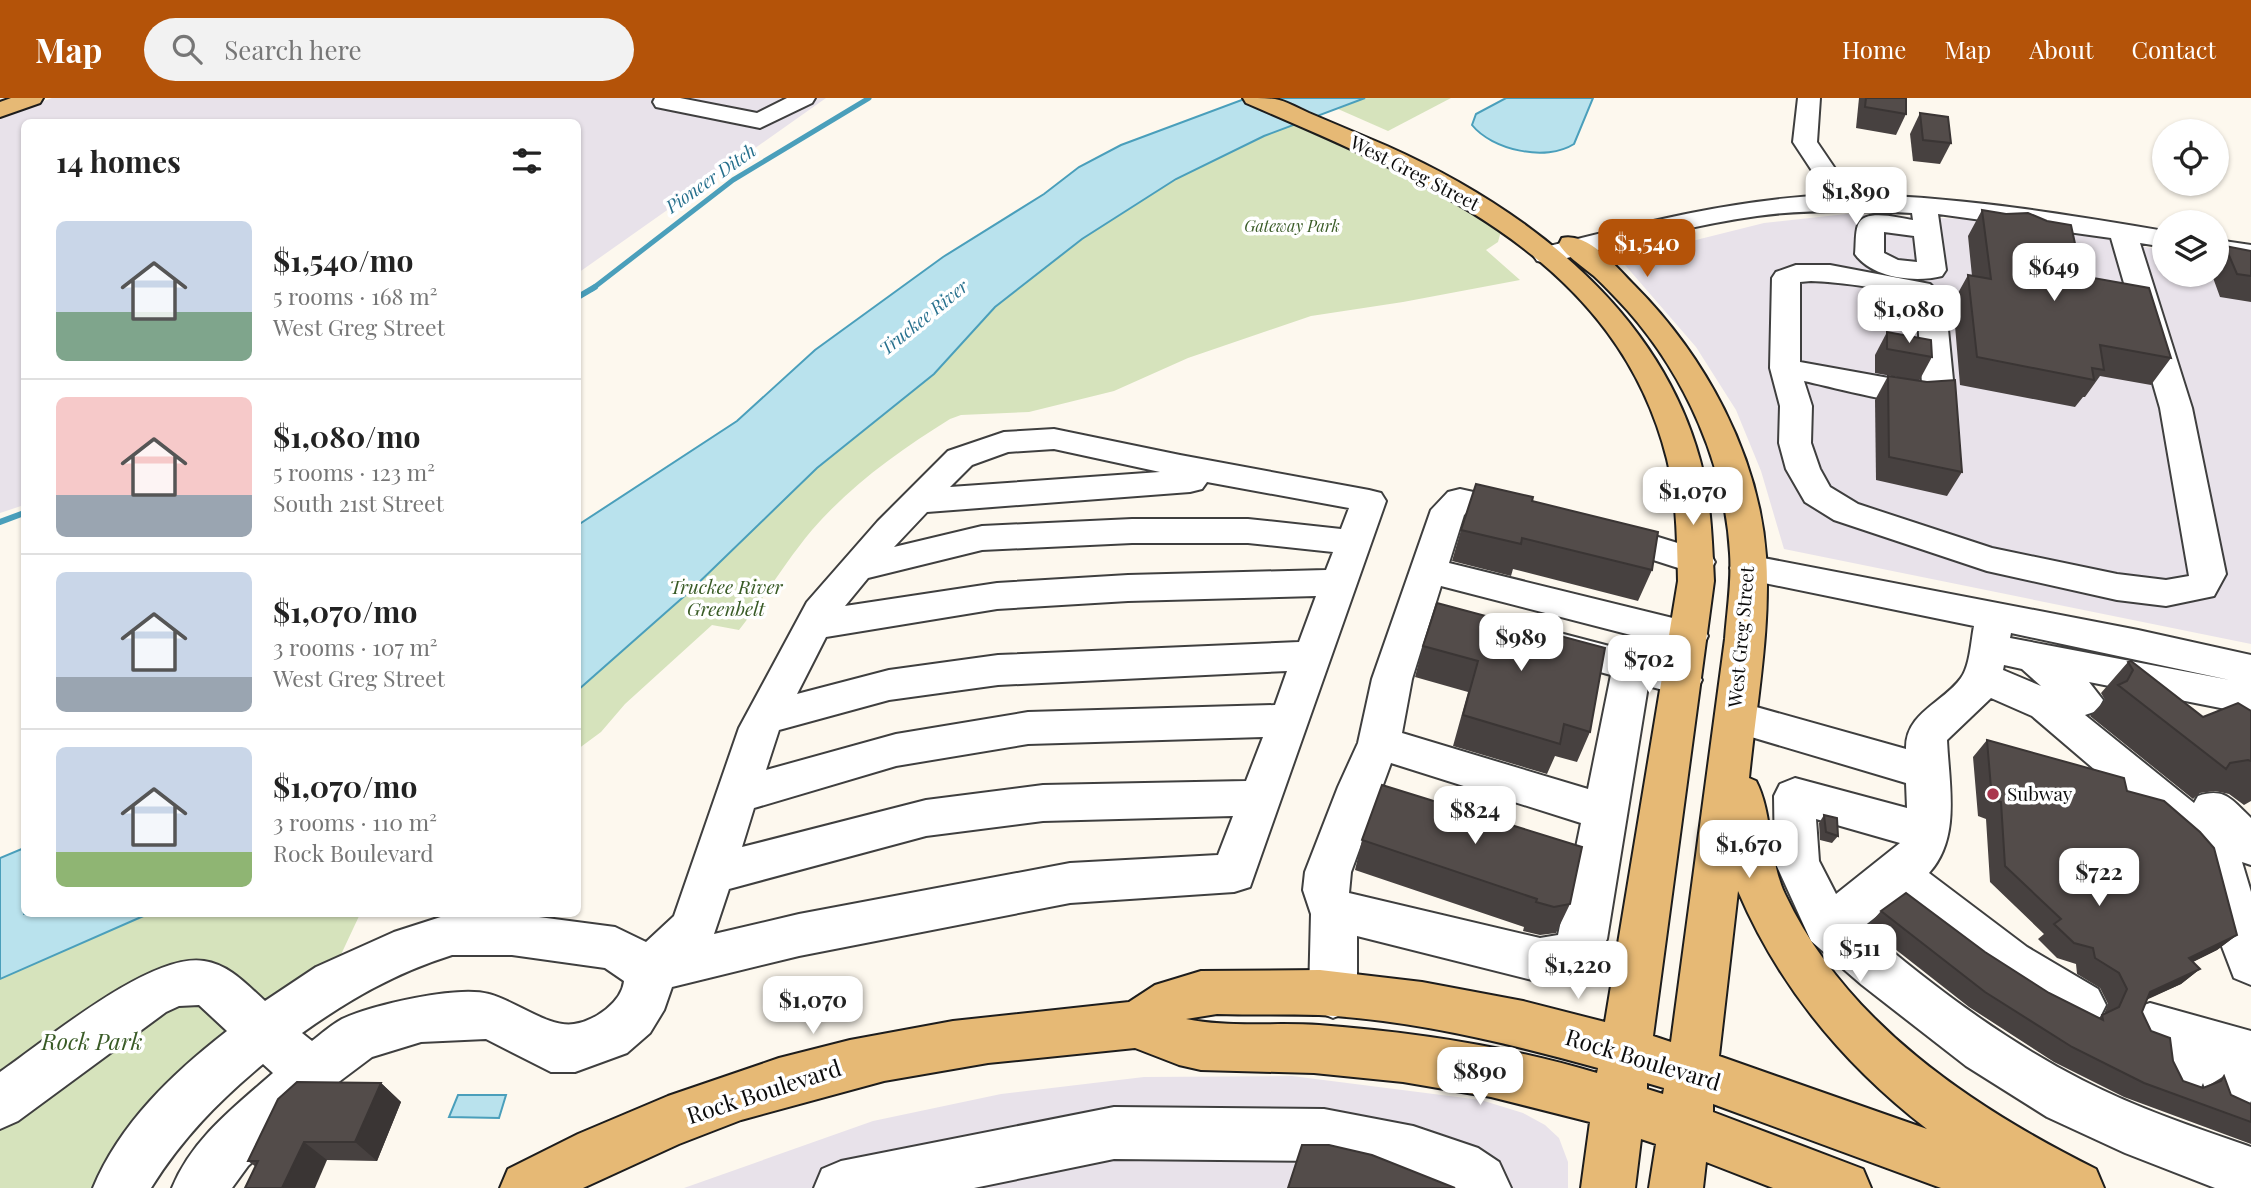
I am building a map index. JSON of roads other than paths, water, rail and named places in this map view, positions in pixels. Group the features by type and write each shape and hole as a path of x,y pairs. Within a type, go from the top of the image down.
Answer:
{"main road":[{"path":"0,110 32,98"},
{"name":"West Greg Street","path":"1254,98 1432,158 1501,194 1562,251 1593,298 1627,340 1657,387 1681,444 1695,515 1697,562 1689,636 1608,1188"},
{"name":"West Greg Street","path":"1295,98 1359,135"},
{"name":"West Greg Street","path":"1562,251 1611,278 1654,324 1684,365 1710,410 1731,461 1748,546 1745,628 1676,1188"},
{"path":"1681,444 1716,504 1723,538 1730,554 1748,568"},
{"path":"1735,717 1748,850 1754,871 1761,892 1786,940 1825,997 1880,1054 1967,1127 2077,1188"},
{"name":"Rock Boulevard","path":"527,1188 628,1140 704,1109 814,1073 917,1050 969,1042 1139,1024 1180,997 1214,992 1333,995 1409,1004 1502,1020 1626,1051 2014,1188"},
{"path":"1139,1024 1156,1035 1184,1044 1271,1046 1410,1057 1550,1085 1618,1106 1844,1188"}],"street":[{"path":"669,98 664,102 760,121 804,98"},
{"path":"1809,98 1805,142 1846,203"},
{"path":"1562,251 1752,209 1846,203 1927,217 1997,212 2152,237"},
{"path":"1786,368 1905,392 1933,394 1938,390 1931,299 1920,290 1819,272 1792,273 1786,278 1786,368 1796,407 1795,443 1803,469 1817,494 1846,512 1987,559 2118,587 2166,593 2201,587 2208,574 2176,408 2123,232"},
{"path":"2229,250 2251,253"},
{"path":"120,1188 149,1143 199,1085 265,1031 333,983 411,947 452,934 512,934 615,948 649,971 799,935 1070,883 1234,873 1369,501 1238,478 1054,439 1004,442 960,458 820,611 764,718 693,928 649,971 647,994 633,1017 609,1036 575,1048 551,1048 516,1028 487,1016 421,1019 358,1037 310,1073 229,1147 199,1188"},
{"path":"918,501 1238,478"},
{"path":"1333,995 1334,910 1328,902 1326,890 1328,872 1351,806 1379,743 1392,678 1431,612 1427,570 1448,510 1460,500 1623,537 1697,562"},
{"path":"856,569 982,538 1132,531 1248,531 1354,542"},
{"path":"1748,568 1988,647 2192,688 2248,715"},
{"path":"1427,570 1689,636"},
{"path":"813,625 997,596 1128,587 1339,583"},
{"path":"1513,634 1682,680"},
{"path":"1988,647 2138,644 2251,670"},
{"path":"1988,647 1971,693 1937,722 1926,738 1927,832 1924,848 1907,866 1933,918 2040,993"},
{"path":"1988,647 2046,705 2200,833 2218,856 2251,963"},
{"path":"764,718 889,684 998,670 1312,656"},
{"path":"2034,657 2083,700"},
{"path":"1334,910 1540,960 1559,959 1576,952 1583,939 1632,667"},
{"path":"1735,717 1927,772"},
{"path":"736,796 896,750 1028,728 1288,720"},
{"path":"1379,743 1607,802"},
{"path":"1927,832 1795,796 1797,862 1828,926 1975,1035 2044,1077 2142,1123 2249,1166"},
{"path":"710,875 926,818 1043,803 1261,799"},
{"path":"2213,809 2251,846"},
{"path":"1828,926 1933,918"},
{"path":"0,1103 123,1013 170,985 196,980 212,985 310,1073"},
{"path":"841,1188 1114,1133 1324,1135 1413,1153 1459,1167 1480,1181 1484,1188"}],"water":[{"name":"Truckee River","path":"1247,98 1365,98 1264,136 1176,179 1082,239 995,307 934,374 817,468 689,592 581,687 581,523 737,421 815,350 943,257 1044,194 1079,167 1121,145"},
{"path":"1506,98 1593,98 1574,144 1549,152 1535,152 1520,151 1492,141 1472,125 1476,114"},
{"path":"21,849 21,917 141,917 0,979 0,858"},
{"path":"458,1095 506,1095 499,1118 449,1117"}],"waterway":[{"name":"Pioneer Ditch","path":"593,288 733,180 869,98"},
{"name":"Pioneer Ditch","path":"581,295 593,288"},
{"name":"Pioneer Ditch","path":"0,522 21,514"}],"place":[{"name":"Subway","path":"1993,794"}],"park label":[{"name":"Gateway Park","path":"1292,226"},
{"name":"Truckee River Greenbelt","path":"726,598"},
{"name":"Rock Park","path":"92,1042"}]}
